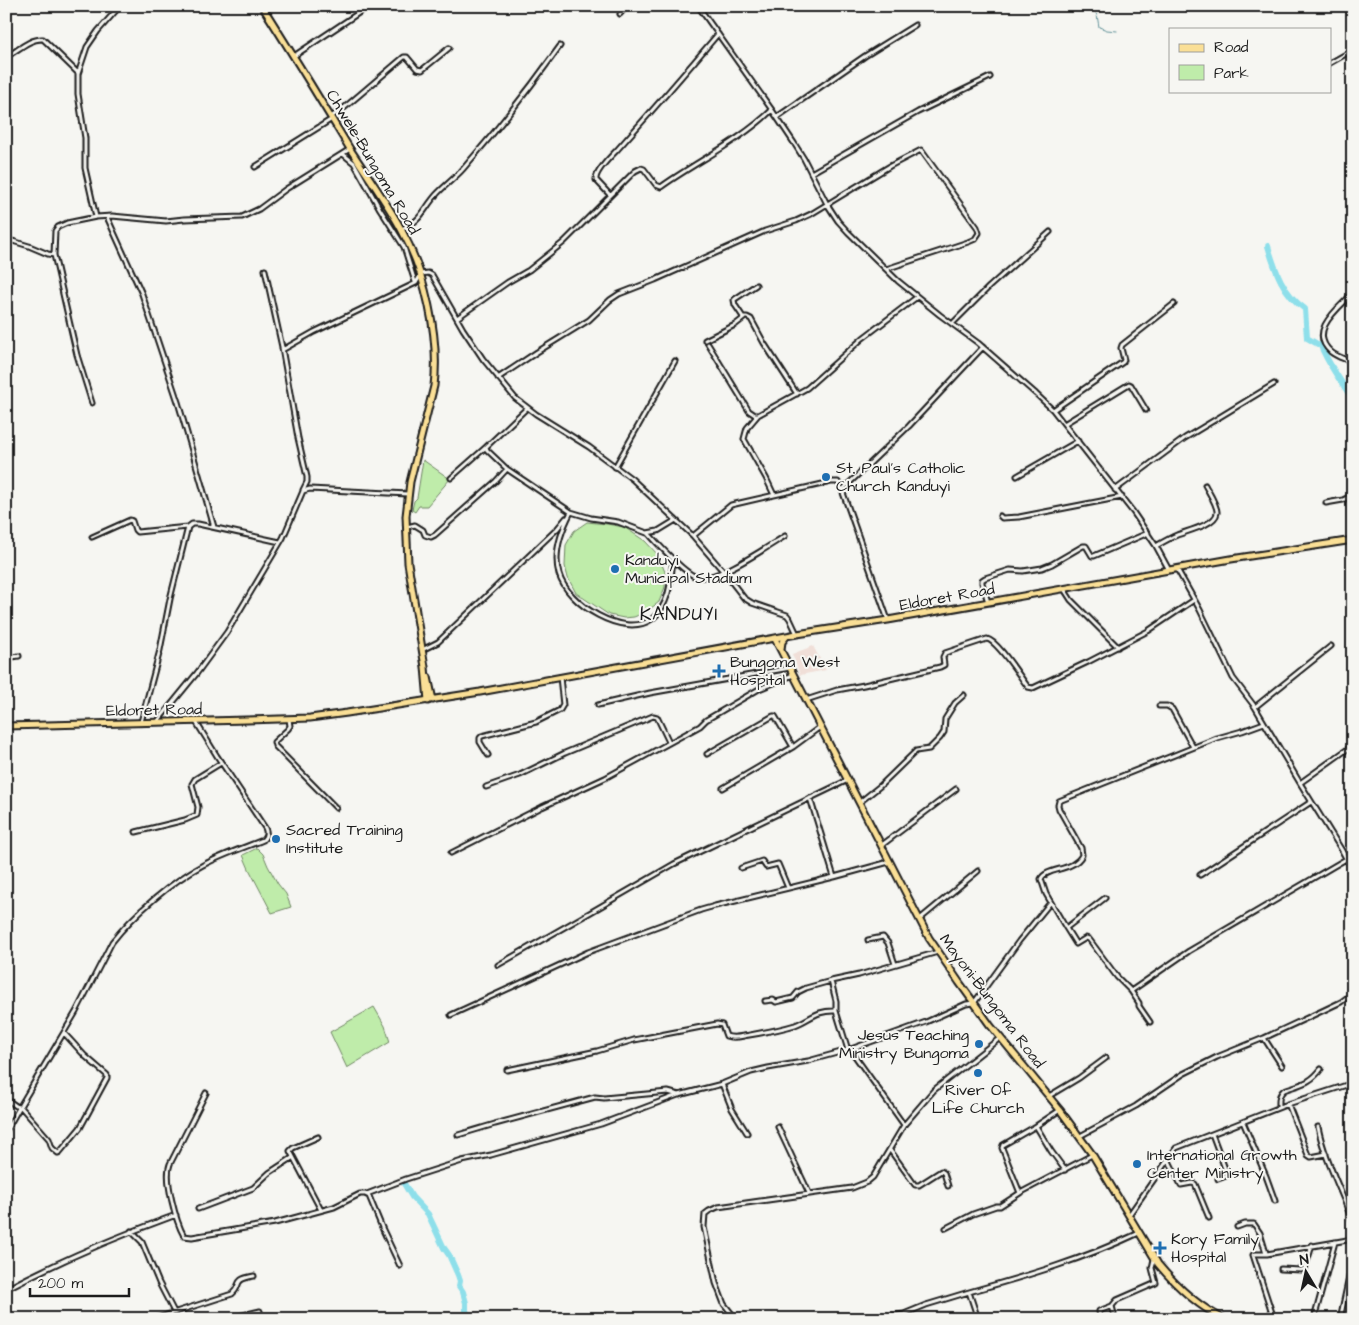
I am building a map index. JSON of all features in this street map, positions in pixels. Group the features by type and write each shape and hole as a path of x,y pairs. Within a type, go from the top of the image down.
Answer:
{"main road":[{"name":"Chwele-Bungoma Road","path":"262,6 401,229 421,274 432,327 435,374 434,386 408,494 406,527 412,591 430,699"},
{"name":"Eldoret Road","path":"6,726 289,719 357,712 1063,588 1353,540"},
{"path":"781,649 782,642 786,636"},
{"path":"773,639 781,649 786,662"},
{"path":"773,639 786,662"},
{"name":"Mayoni-Bungoma Road","path":"786,662 860,802 889,862 938,952 974,1003 1060,1110 1092,1154 1154,1259 1171,1281 1206,1309 1224,1319"}],"street":[{"path":"96,217 85,168 85,138 78,94 78,74 87,48 98,31 120,6"},
{"path":"294,56 369,6"},
{"path":"620,14 627,6"},
{"path":"698,6 772,110 804,159 827,204 848,232 916,297 983,347 1053,410 1133,512 1170,570"},
{"path":"777,118 865,56 915,25"},
{"path":"610,195 596,180 596,176 612,155 718,34"},
{"path":"6,58 40,38 78,74"},
{"path":"401,229 411,226 436,195 463,168 524,96 560,46"},
{"path":"254,167 332,118 404,57 408,57 417,69 422,70 449,48"},
{"path":"1332,62 1353,50"},
{"path":"811,173 918,112 990,77"},
{"path":"457,318 528,270 564,242 635,171 641,168 644,169 656,185 661,187 736,139 772,110"},
{"path":"92,403 77,355 54,255 55,231 58,227 67,223 96,217 175,221 242,217 259,209 286,189 350,149"},
{"path":"498,378 588,320 619,294 765,231 811,214 918,150 922,150 978,229 978,236 968,242 886,269"},
{"path":"343,154 354,163 365,185 404,248 416,283"},
{"path":"365,185 371,181"},
{"path":"106,217 142,294 178,402 214,527"},
{"path":"952,324 989,287 1050,232"},
{"path":"6,239 54,255"},
{"path":"156,723 197,673 227,632 280,542 307,482 282,347 264,270"},
{"path":"282,347 283,349 286,348 314,332 416,283 421,274 428,273 432,275 483,359 515,398 527,408 588,447 632,480 693,536 724,571 744,598 752,603 787,615 797,634"},
{"path":"756,285 734,300 735,305 743,316 751,319 797,394"},
{"path":"1353,293 1323,327 1322,334 1324,342 1331,352 1353,363"},
{"path":"774,495 744,440 747,428 758,415 812,384 864,338 916,297"},
{"path":"1053,410 1122,362 1124,357 1122,345 1174,304"},
{"path":"705,340 745,317"},
{"path":"708,344 750,411 758,415"},
{"path":"842,490 909,426 983,347"},
{"path":"615,467 674,361"},
{"path":"1064,424 1128,384 1131,385 1146,410"},
{"path":"1115,490 1185,438 1274,384"},
{"path":"451,478 527,408"},
{"path":"1017,476 1078,441"},
{"path":"486,447 486,450 507,469 571,512 591,518 618,522 647,533 684,569 700,578 724,571 785,536"},
{"path":"406,527 415,525 425,535 435,535 507,469"},
{"path":"693,536 731,505 838,482 888,620"},
{"path":"1156,546 1209,523 1214,518 1217,514 1216,508 1205,485"},
{"path":"303,491 310,489 408,494"},
{"path":"1326,504 1343,500 1353,495"},
{"path":"1000,516 1002,518 1019,517 1122,498"},
{"path":"571,512 560,535 557,560 559,575 573,596 589,610 605,620 634,625 642,624 652,619 665,603 669,590 673,559"},
{"path":"422,650 438,642 557,529 571,512"},
{"path":"92,537 130,520 137,532 188,527 194,523 280,542"},
{"path":"647,533 658,531 676,520"},
{"path":"141,723 188,527"},
{"path":"988,602 982,582 984,578 1010,570 1023,571 1042,568 1083,546 1086,546 1092,556 1094,556 1148,534"},
{"path":"1177,569 1232,678 1255,707 1353,871"},
{"path":"1063,588 1071,600 1118,647"},
{"path":"806,700 837,690 940,667 944,665 943,657 945,653 984,639 993,641 1028,687 1032,689 1148,631 1194,600"},
{"path":"1255,707 1331,646"},
{"path":"6,658 19,656"},
{"path":"598,706 650,693 790,668"},
{"path":"451,853 542,807 605,778 700,726 706,720 759,689 794,675"},
{"path":"488,755 480,742 482,736 536,722 560,710 563,705 560,676"},
{"path":"860,802 880,786 916,751 929,749 940,738 944,732 944,720 955,703 964,694"},
{"path":"1159,706 1172,708 1193,747"},
{"path":"486,787 520,775 653,716 657,717 669,742"},
{"path":"707,754 773,716 776,716 793,746"},
{"path":"289,719 290,726 274,742 275,746 336,808"},
{"path":"6,1131 64,1033 112,942 123,929 157,896 202,865 266,837 266,831 196,722"},
{"path":"1150,1022 1131,991 1118,977 1090,939 1086,938 1076,944 1050,903 1041,881 1042,876 1073,864 1081,857 1082,852 1059,809 1059,802 1193,747 1264,723"},
{"path":"723,788 793,746 820,727"},
{"path":"1300,784 1353,747"},
{"path":"136,832 186,820 197,815 198,807 192,784 195,779 221,763"},
{"path":"498,965 674,864 848,780"},
{"path":"881,846 956,789"},
{"path":"810,798 834,877"},
{"path":"1200,875 1311,802"},
{"path":"1131,991 1189,951 1346,859"},
{"path":"741,868 762,861 766,867 777,864 788,888"},
{"path":"451,1015 559,964 715,906 889,862"},
{"path":"919,919 978,871"},
{"path":"1066,928 1105,898"},
{"path":"206,1093 168,1168 169,1184 176,1214 183,1235 188,1238 276,1224 340,1205 360,1194 367,1194 462,1161 492,1155 601,1124 679,1095 722,1084 751,1072 848,1050 926,1022 966,1004 974,1003 1019,941 1050,903"},
{"path":"868,940 883,937 886,940 895,964"},
{"path":"765,1001 787,1000 793,998 798,992 806,988 938,952"},
{"path":"831,981 836,1001 836,1011 848,1050 852,1052 904,1125"},
{"path":"1079,1136 1136,1106 1183,1074 1340,1002 1353,993"},
{"path":"507,1070 597,1051 634,1040 717,1024 722,1025 726,1036 737,1038 793,1025 817,1013 836,1011"},
{"path":"6,1099 19,1107 48,1138 52,1148 58,1153 60,1152 80,1128 107,1078 107,1075 85,1056 64,1033"},
{"path":"736,1319 724,1304 716,1283 704,1227 705,1214 709,1210 718,1207 852,1188 867,1182 877,1171 904,1125 934,1090 1001,1038"},
{"path":"1264,1038 1282,1066"},
{"path":"1049,1096 1079,1078 1106,1058"},
{"path":"1279,1108 1279,1098 1282,1092 1305,1084 1316,1077 1321,1069"},
{"path":"1129,1215 1178,1147 1288,1104 1353,1083"},
{"path":"722,1084 732,1109 748,1133"},
{"path":"458,1135 595,1097 604,1098 668,1092 679,1095"},
{"path":"1288,1104 1308,1155 1311,1158 1326,1154"},
{"path":"1020,1193 1002,1146 1060,1110"},
{"path":"1243,1122 1275,1202"},
{"path":"1036,1126 1065,1170"},
{"path":"778,1127 809,1193"},
{"path":"1318,1128 1353,1223"},
{"path":"1212,1134 1227,1174 1218,1179"},
{"path":"318,1137 290,1151 321,1210"},
{"path":"890,1150 915,1186 941,1171 944,1173 948,1186"},
{"path":"946,1228 973,1214 1000,1206 1092,1154"},
{"path":"198,1208 253,1188 292,1158"},
{"path":"1168,1159 1181,1185 1195,1184 1209,1218"},
{"path":"367,1194 400,1266"},
{"path":"6,1289 98,1244 176,1214"},
{"path":"1238,1227 1245,1224 1254,1224 1260,1233 1266,1254"},
{"path":"131,1231 142,1242 159,1283 174,1312"},
{"path":"870,1319 904,1314 968,1292 1028,1276 1092,1254 1140,1233"},
{"path":"1274,1319 1253,1257 1255,1254 1266,1254 1353,1239"},
{"path":"1314,1319 1335,1242"},
{"path":"1281,1269 1305,1269 1312,1245"},
{"path":"1100,1319 1099,1311 1112,1306 1117,1300 1156,1283 1152,1268 1154,1259"},
{"path":"1340,1319 1353,1259"},
{"path":"154,1319 234,1294 242,1279 254,1276"},
{"path":"968,1292 978,1319"},
{"path":"1112,1306 1114,1314"},
{"path":"226,1319 260,1311"}],"shaded area":[{"path":"813,646 826,670 800,675 792,654"}],"green space":[{"path":"423,460 450,479 427,506 419,506 415,512 412,510 414,501 417,498"},
{"name":"Kanduyi Municipal Stadium","path":"587,522 624,527 645,541 658,555 665,572 665,587 659,602 646,612 634,617 624,618 609,615 576,593 568,578 565,566 566,545 574,531"},
{"path":"257,848 263,854 278,884 286,894 291,907 272,913 243,855"},
{"path":"374,1007 385,1026 390,1042 347,1068 330,1032"}],"waterway":[{"path":"1065,6 1071,6"},
{"path":"1090,6 1097,15 1099,27 1117,31"},
{"path":"1268,246 1277,273 1285,289 1305,309 1307,338 1321,346 1335,373 1353,399"},
{"path":"403,1182 412,1197 428,1214 449,1255 460,1281 459,1286 463,1292 466,1311 471,1319"}],"place":[{"name":"St. Paul's Catholic Church Kanduyi","path":"826,477"},
{"name":"Kanduyi Municipal Stadium","path":"615,569"},
{"name":"Bungoma West Hospital","path":"719,671"},
{"name":"Sacred Training Institute","path":"276,839"},
{"name":"Jesus Teaching Ministry Bungoma","path":"979,1044"},
{"name":"River Of Life Church","path":"978,1073"},
{"name":"International Growth Center Ministry","path":"1137,1164"},
{"name":"Kory Family Hospital","path":"1160,1248"}],"district":[{"name":"KANDUYI","path":"679,614"}]}
